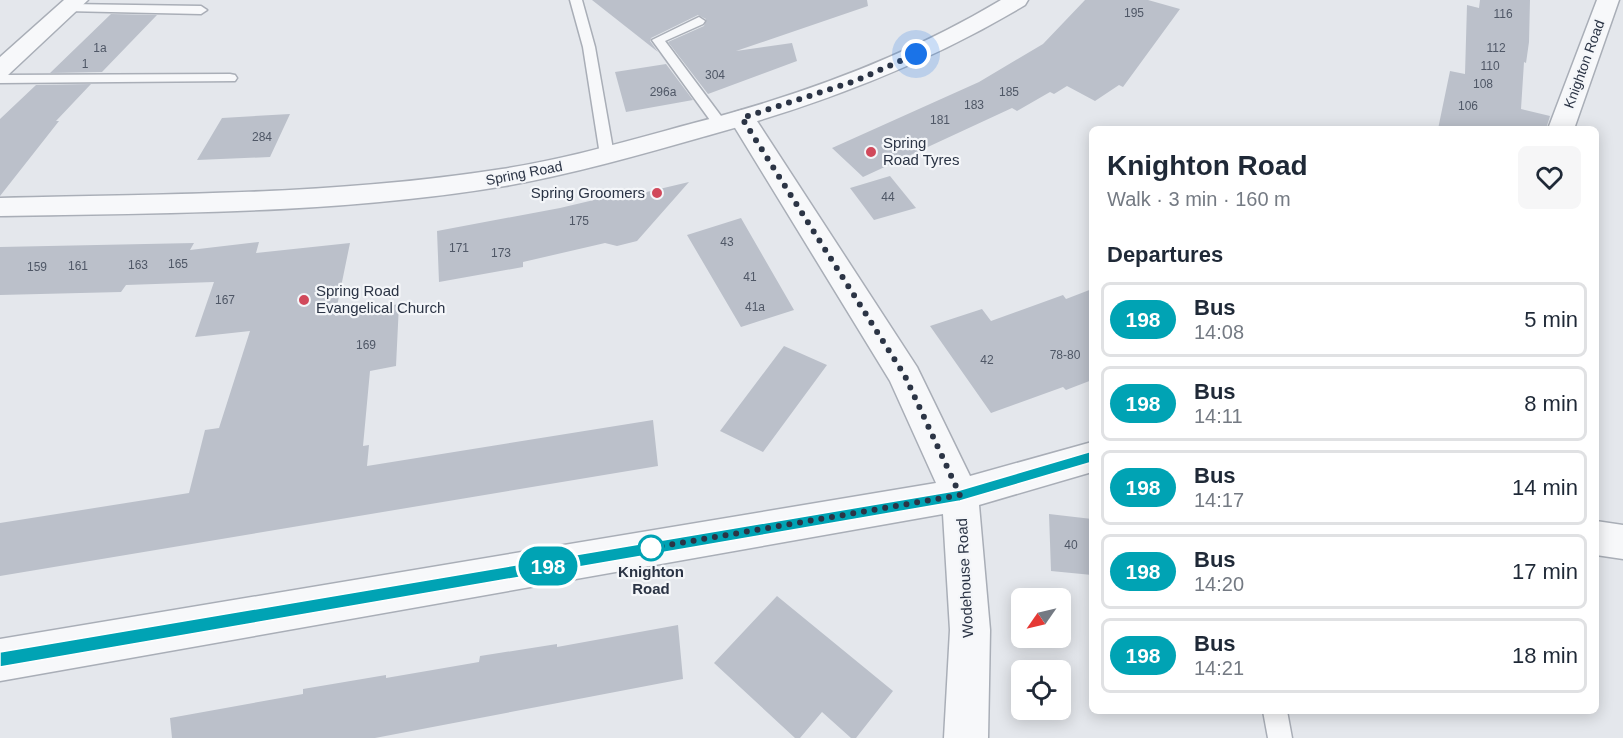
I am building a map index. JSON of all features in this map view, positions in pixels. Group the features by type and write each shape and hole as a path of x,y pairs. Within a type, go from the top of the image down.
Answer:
{"street":[{"name":"Spring Road","path":"0,207 323,199 476,182 608,155 731,121 855,81 937,45 1017,0"},
{"name":"Knighton Road","path":"1562,126 1608,0"},
{"path":"0,70 73,4"},
{"name":"Wodehouse Road","path":"731,121 905,376 960,495 970,630 966,738"},
{"path":"0,660 960,495 1089,458"},
{"path":"1599,538 1623,542"}],"lane":[{"path":"576,0 589,47 608,155"},
{"path":"73,4 201,10"},
{"path":"699,21 658,40 731,121"},
{"path":"0,79 230,78"},
{"path":"1276,714 1280,738"}],"building":[{"path":"592,0 867,0 868,6 736,51 792,43 797,61 708,94 668,42 704,26 706,19 698,15 651,38 650,41 658,52"},
{"path":"1085,0 1148,0 1180,9 1123,87 1119,85 1095,101 1067,86 1054,94 1050,92 1017,111 1012,108 863,177 832,148 979,82 1043,44"},
{"path":"1480,0 1530,0 1529,42 1526,63 1524,62 1521,109 1550,116 1547,126 1439,126 1450,71 1465,74 1467,5 1479,8"},
{"path":"111,14 157,15 102,72 50,73"},
{"path":"666,64 693,100 626,112 615,72"},
{"path":"91,84 56,121 59,121 0,196 0,119 36,85"},
{"path":"290,114 270,157 197,160 222,118"},
{"path":"890,176 916,208 874,220 850,188"},
{"path":"689,182 637,241 617,246 605,243 523,262 523,267 439,282 437,231 560,208 632,191 634,195"},
{"path":"741,218 794,310 741,327 687,235"},
{"path":"259,242 256,253 350,243 335,316 399,304 396,366 370,371 363,446 369,445 367,466 653,420 658,466 0,576 0,523 189,493 205,430 219,428 250,331 195,337 214,282 126,285 121,292 0,295 0,247 194,243 190,250"},
{"path":"1089,290 1089,381 1066,390 1063,387 991,413 930,326 982,309 991,321 1063,295 1066,299"},
{"path":"784,346 827,365 763,452 720,431"},
{"path":"1049,514 1089,519 1089,575 1051,571"},
{"path":"777,596 893,691 856,738 851,738 822,712 800,738 795,738 714,663"},
{"path":"678,625 683,679 375,738 172,738 170,718 303,694 303,689 479,662 480,656 557,644 557,647"}],"bus line":[{"name":"198","path":"0,660 960,495 1089,458"}],"place":[{"name":"Spring Road Tyres","path":"871,152"},
{"name":"Spring Groomers","path":"657,193"},
{"name":"Spring Road Evangelical Church","path":"304,300"},
{"name":"Knighton Road","path":"651,548"}],"route":[{"path":"651,548 960,495 905,376 742,118 855,81 916,54"}]}
